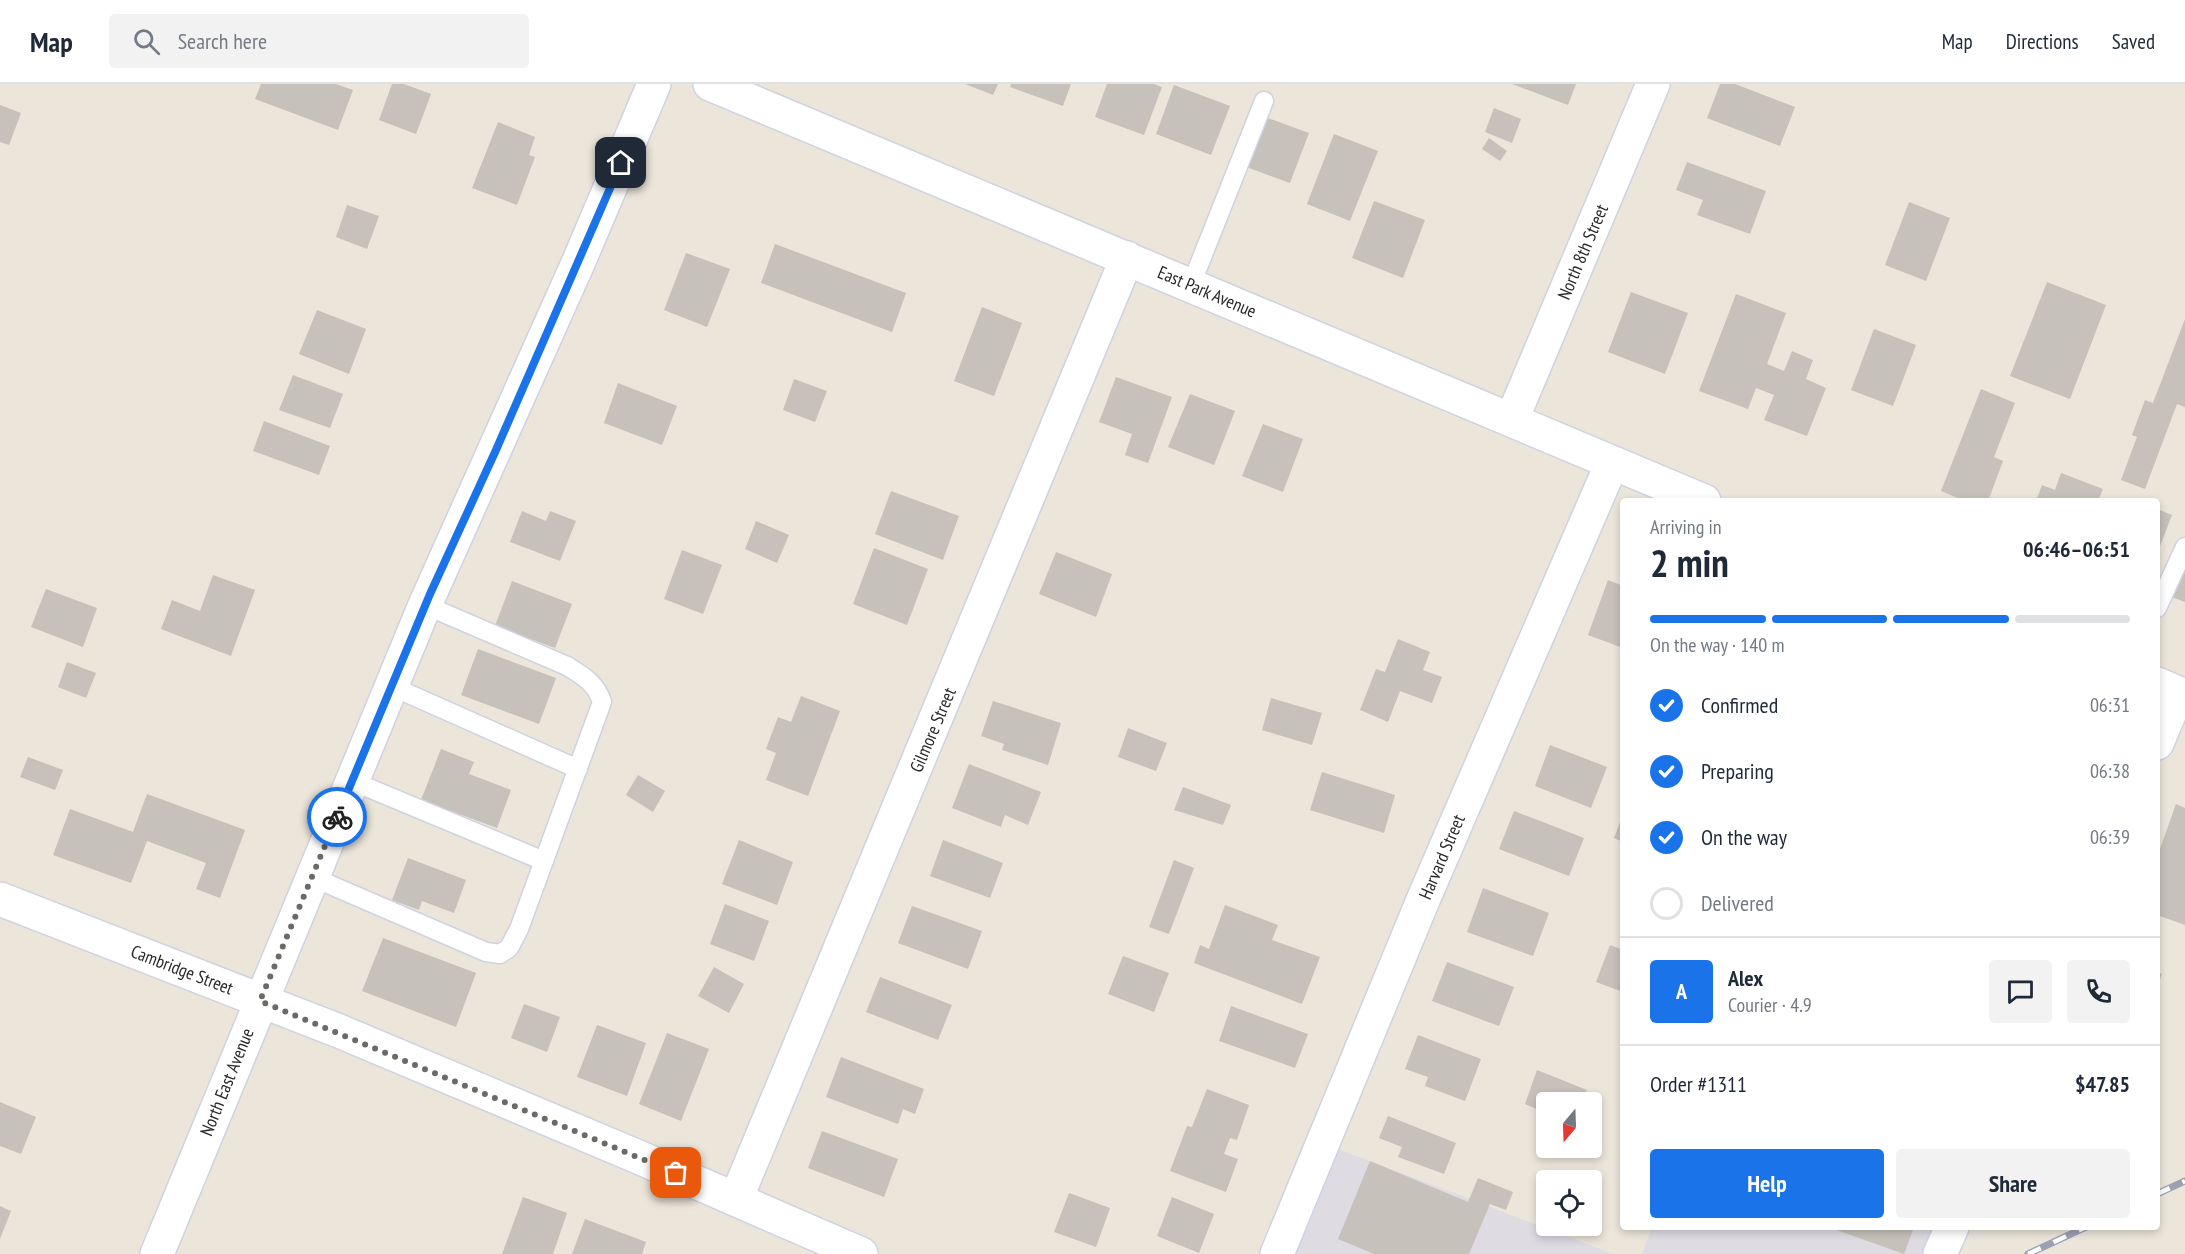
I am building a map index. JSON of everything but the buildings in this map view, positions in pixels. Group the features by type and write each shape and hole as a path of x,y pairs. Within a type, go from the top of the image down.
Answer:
{"street":[{"name":"North East Avenue","path":"157,1254 425,605 561,303 654,84"},
{"name":"East Park Avenue","path":"710,84 1697,498"},
{"name":"North 8th Street","path":"1512,419 1653,84"},
{"name":"Gilmore Street","path":"736,1199 1127,258"},
{"name":"Harvard Street","path":"1277,1254 1423,900 1612,463"},
{"path":"2160,733 2173,691"},
{"name":"Cambridge Street","path":"0,899 339,1031 861,1254"},
{"path":"1940,1254 1951,1230"}],"lane":[{"path":"1191,285 1264,101"},
{"path":"2160,601 2185,547"},
{"path":"312,877 486,952 500,954 509,948 519,929 602,702 598,690 567,666 425,605"},
{"path":"392,686 578,769"},
{"path":"352,781 544,861"}],"shaded area":[{"path":"1317,1141 1536,1225 1536,1236 1566,1236 1613,1254 1268,1254"},
{"path":"1651,1230 1951,1230 1941,1254 1642,1254"}],"railway":[{"path":"2160,1193 2185,1181"},
{"path":"2028,1254 2080,1230"}],"way so far":[{"path":"337,817 260,1001 339,1031 676,1173"}],"route":[{"path":"337,817 430,594 496,450 621,163"}]}
